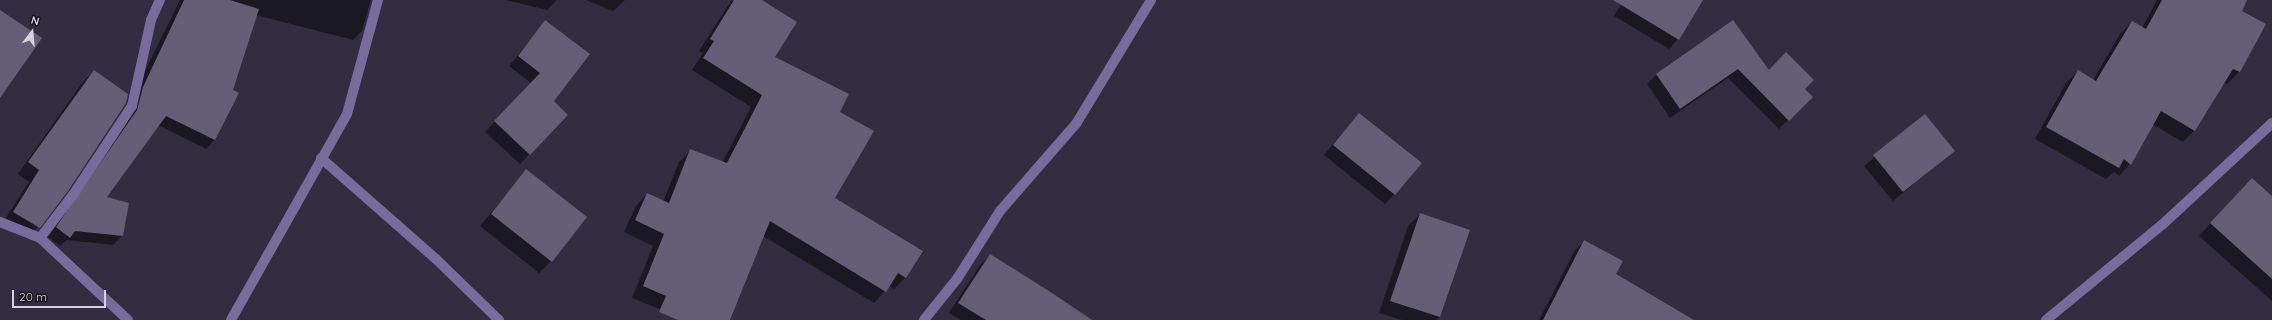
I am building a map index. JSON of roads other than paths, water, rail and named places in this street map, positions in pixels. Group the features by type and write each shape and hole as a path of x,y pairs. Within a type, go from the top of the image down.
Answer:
{"street":[{"path":"40,238 132,106 151,20 160,0"},
{"path":"231,320 320,158 347,114 378,0"},
{"path":"924,320 956,279 1000,212 1076,124 1151,0"},
{"path":"2046,320 2163,224 2272,123"},
{"path":"320,158 436,259 499,320"},
{"path":"0,222 40,238 128,320"}]}
